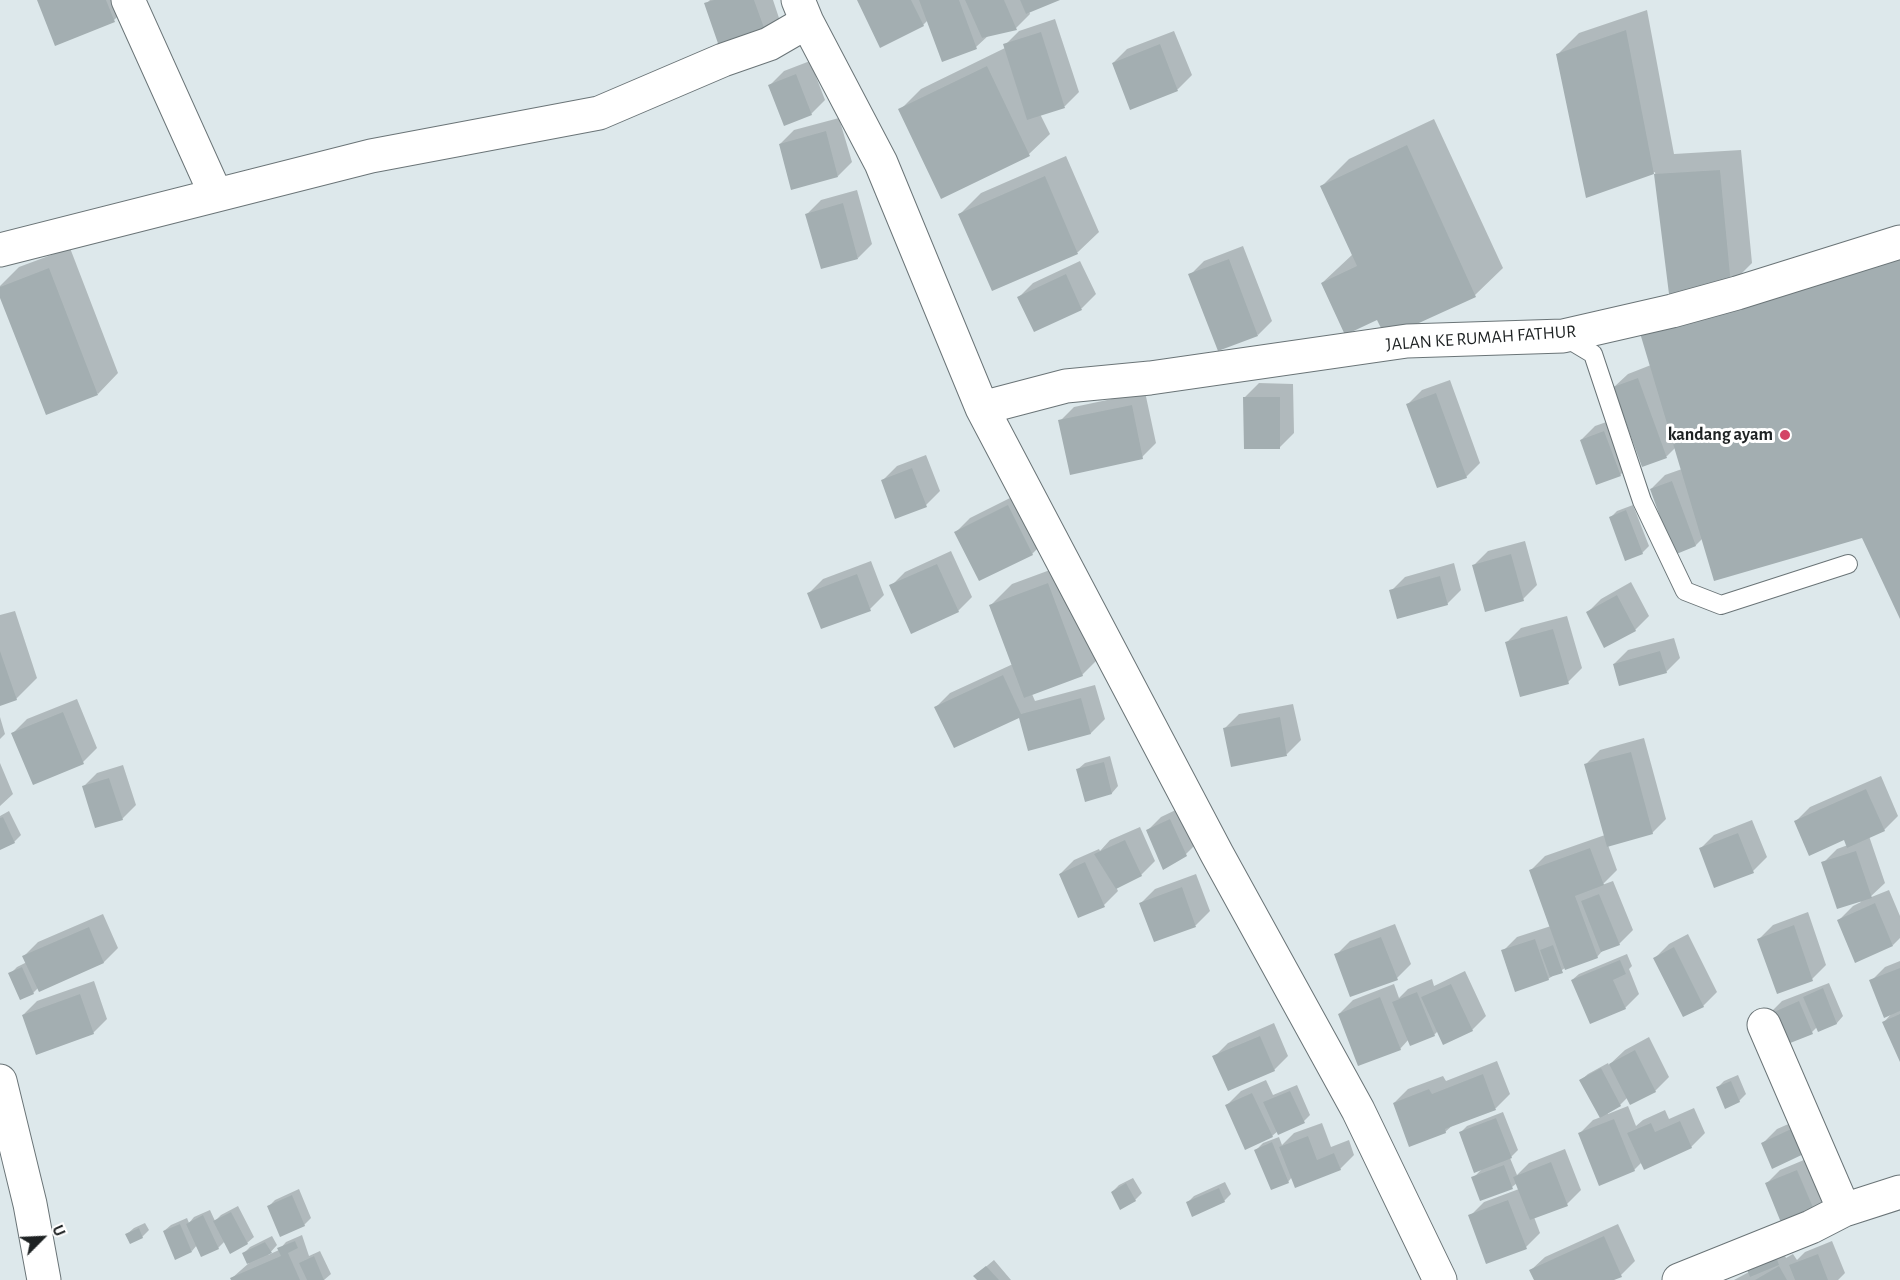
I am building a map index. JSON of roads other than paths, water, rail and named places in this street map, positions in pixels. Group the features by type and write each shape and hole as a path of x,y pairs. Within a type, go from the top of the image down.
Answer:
{"street":[{"path":"128,0 216,195"},
{"path":"0,250 371,156 598,113 723,60 769,44 803,11 881,163 982,408 1217,854 1358,1110 1440,1280"},
{"name":"JALAN KE RUMAH FATHUR","path":"982,408 1066,386 1150,378 1407,341 1563,336 1672,311 1737,293 1900,242"},
{"path":"1764,1025 1844,1210"},
{"path":"0,1081 30,1204 44,1280"},
{"path":"1679,1280 1811,1227 1844,1210 1900,1192"}],"lane":[{"path":"1563,336 1593,354 1642,501 1685,591 1721,605 1848,564"}],"place":[{"name":"kandang ayam","path":"1785,435"}]}
